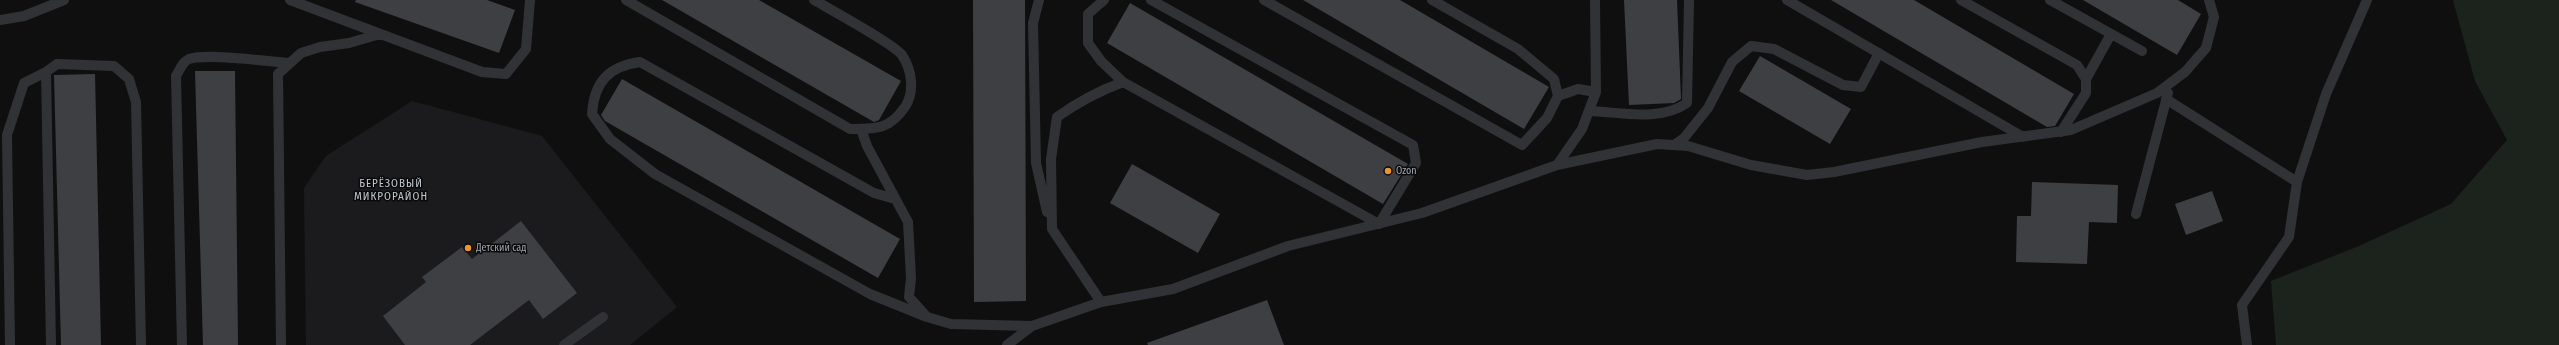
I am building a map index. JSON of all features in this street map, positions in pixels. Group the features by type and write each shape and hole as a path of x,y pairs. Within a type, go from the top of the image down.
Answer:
{"lane":[{"path":"0,20 24,16 64,0"},
{"path":"290,0 482,72 506,74 526,50 530,0"},
{"path":"626,0 850,129 876,129 895,121 911,98 911,76 902,55 814,0"},
{"path":"1039,0 1032,23 1036,163 1052,229 1101,302"},
{"path":"1104,0 1088,14 1088,43 1101,60 1123,82 1379,224"},
{"path":"1151,0 1413,144 1416,163 1379,224"},
{"path":"1264,0 1522,145 1547,118 1558,96 1554,79 1518,49 1432,0"},
{"path":"1557,165 1582,128 1596,92 1595,0"},
{"path":"1589,110 1655,114 1677,110 1687,103 1689,0"},
{"path":"1787,0 2023,137"},
{"path":"1961,0 2077,66 2086,79"},
{"path":"2050,0 2142,51"},
{"path":"1007,345 1032,326 1101,302 1173,289 1288,246 1422,213 1557,165 1657,144 1688,146 1751,165 1807,175 1834,172 1982,142 2071,130 2157,93 2185,72 2206,48 2214,17 2209,0"},
{"path":"2247,345 2242,305 2289,237 2297,182 2326,94 2367,0"},
{"path":"281,345 278,74 288,63 301,53 320,47 349,43 380,34"},
{"path":"2061,132 2086,93 2086,79 2111,34"},
{"path":"1674,145 1684,138 1708,108 1732,62 1751,46 1774,49 1843,85 1861,87 1879,53"},
{"path":"182,345 176,76 182,64 190,59 228,58 288,63"},
{"path":"895,199 874,193 640,62 623,64 604,77 593,98 592,114 610,139 655,174 870,294 927,317 951,324 1032,326"},
{"path":"10,345 3,135 24,83 46,72 57,64 114,66 129,79 136,102 141,345"},
{"path":"46,72 51,345"},
{"path":"1052,229 1051,159 1057,117 1074,105 1101,90 1123,82"},
{"path":"2136,214 2170,84"},
{"path":"1558,96 1578,89 1596,92"},
{"path":"2166,99 2297,182"},
{"path":"861,129 867,146 908,222 911,278 909,297 927,317"},
{"path":"564,345 603,317"}],"shaded area":[{"path":"2453,0 2559,0 2559,345 2276,345 2271,281 2359,246 2451,204 2507,140 2475,81"},
{"name":"Детский сад","path":"412,101 542,136 677,307 630,345 306,345 304,188 326,156"}],"building":[{"path":"356,0 487,0 515,10 499,53 355,2"},
{"path":"662,0 759,0 901,81 879,120 874,122"},
{"path":"973,0 1025,0 1026,301 974,302"},
{"path":"1303,0 1400,0 1549,87 1524,129"},
{"path":"1624,0 1677,0 1681,99 1674,103 1629,105"},
{"path":"1831,0 1914,0 2074,94 2055,126 2047,127"},
{"path":"2083,0 2178,0 2201,14 2177,55"},
{"path":"1130,3 1408,164 1383,204 1107,43"},
{"path":"1760,56 1851,109 1830,144 1739,91"},
{"path":"195,71 235,71 238,345 203,345"},
{"path":"95,74 101,345 61,345 54,75"},
{"path":"622,79 900,239 878,278 605,121 601,115"},
{"path":"1132,164 1220,214 1198,253 1110,203"},
{"path":"2032,182 2118,185 2117,223 2089,222 2087,264 2016,262 2017,216 2031,216"},
{"path":"2212,191 2223,221 2186,235 2175,204"},
{"path":"521,221 577,293 543,319 529,300 470,345 405,345 383,316 426,282 422,277 462,247 472,259"},
{"path":"1267,300 1284,345 1148,345 1147,343"}],"place":[{"name":"Ozon","path":"1388,171"},
{"name":"Детский сад","path":"468,248"}],"district":[{"name":"БЕРЁЗОВЫЙ МИКРОРАЙОН","path":"391,190"}]}
